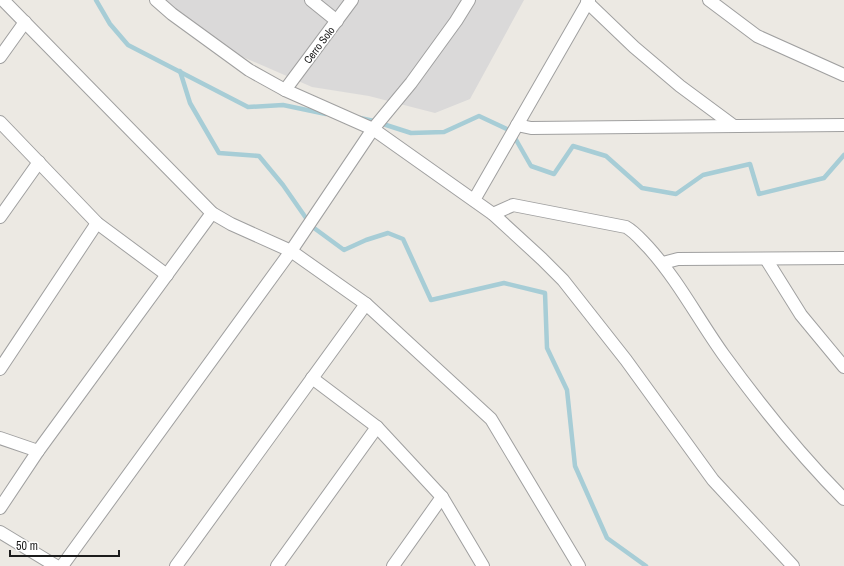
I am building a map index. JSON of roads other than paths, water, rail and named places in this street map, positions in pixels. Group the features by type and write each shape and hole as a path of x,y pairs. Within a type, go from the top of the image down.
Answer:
{"street":[{"path":"3,0 212,213 231,224 291,251 366,304 491,419 579,566"},
{"path":"156,0 172,14 249,70 285,90 373,129 493,214 563,280 626,360 713,480 793,566"},
{"path":"311,0 337,21"},
{"name":"Cerro Solo","path":"285,90 352,0"},
{"path":"62,566 291,251 373,129 411,82 452,27 469,0"},
{"path":"709,0 757,36 844,75"},
{"path":"474,200 588,1 634,47 680,86 734,126"},
{"path":"0,57 25,22"},
{"path":"0,122 97,223 167,275"},
{"path":"517,125 531,128 844,125"},
{"path":"0,217 39,162"},
{"path":"493,214 513,205 626,227 634,232 663,263 722,354 769,416 844,499"},
{"path":"0,508 38,451 212,213"},
{"path":"0,369 97,223"},
{"path":"663,263 678,259 844,258"},
{"path":"766,259 801,315 844,367"},
{"path":"176,566 366,304"},
{"path":"312,378 377,427 442,497 483,566"},
{"path":"277,566 377,427"},
{"path":"0,438 38,451"},
{"path":"393,566 442,497"},
{"path":"0,532 56,566"}],"waterway":[{"path":"96,0 110,24 128,45 248,107 283,105 326,114"},
{"path":"180,71 190,103 219,153 259,156 283,185 306,218"},
{"path":"383,124 411,133 444,132 479,116 511,131 531,166 554,174 573,146 606,156 642,188 676,194 703,175 750,164 759,194 824,178 844,155"},
{"path":"360,118 374,121"},
{"path":"314,228 344,250 366,240 388,233 403,239 431,300 504,283 545,293 547,348 567,390 575,466 607,538 646,566"}]}
